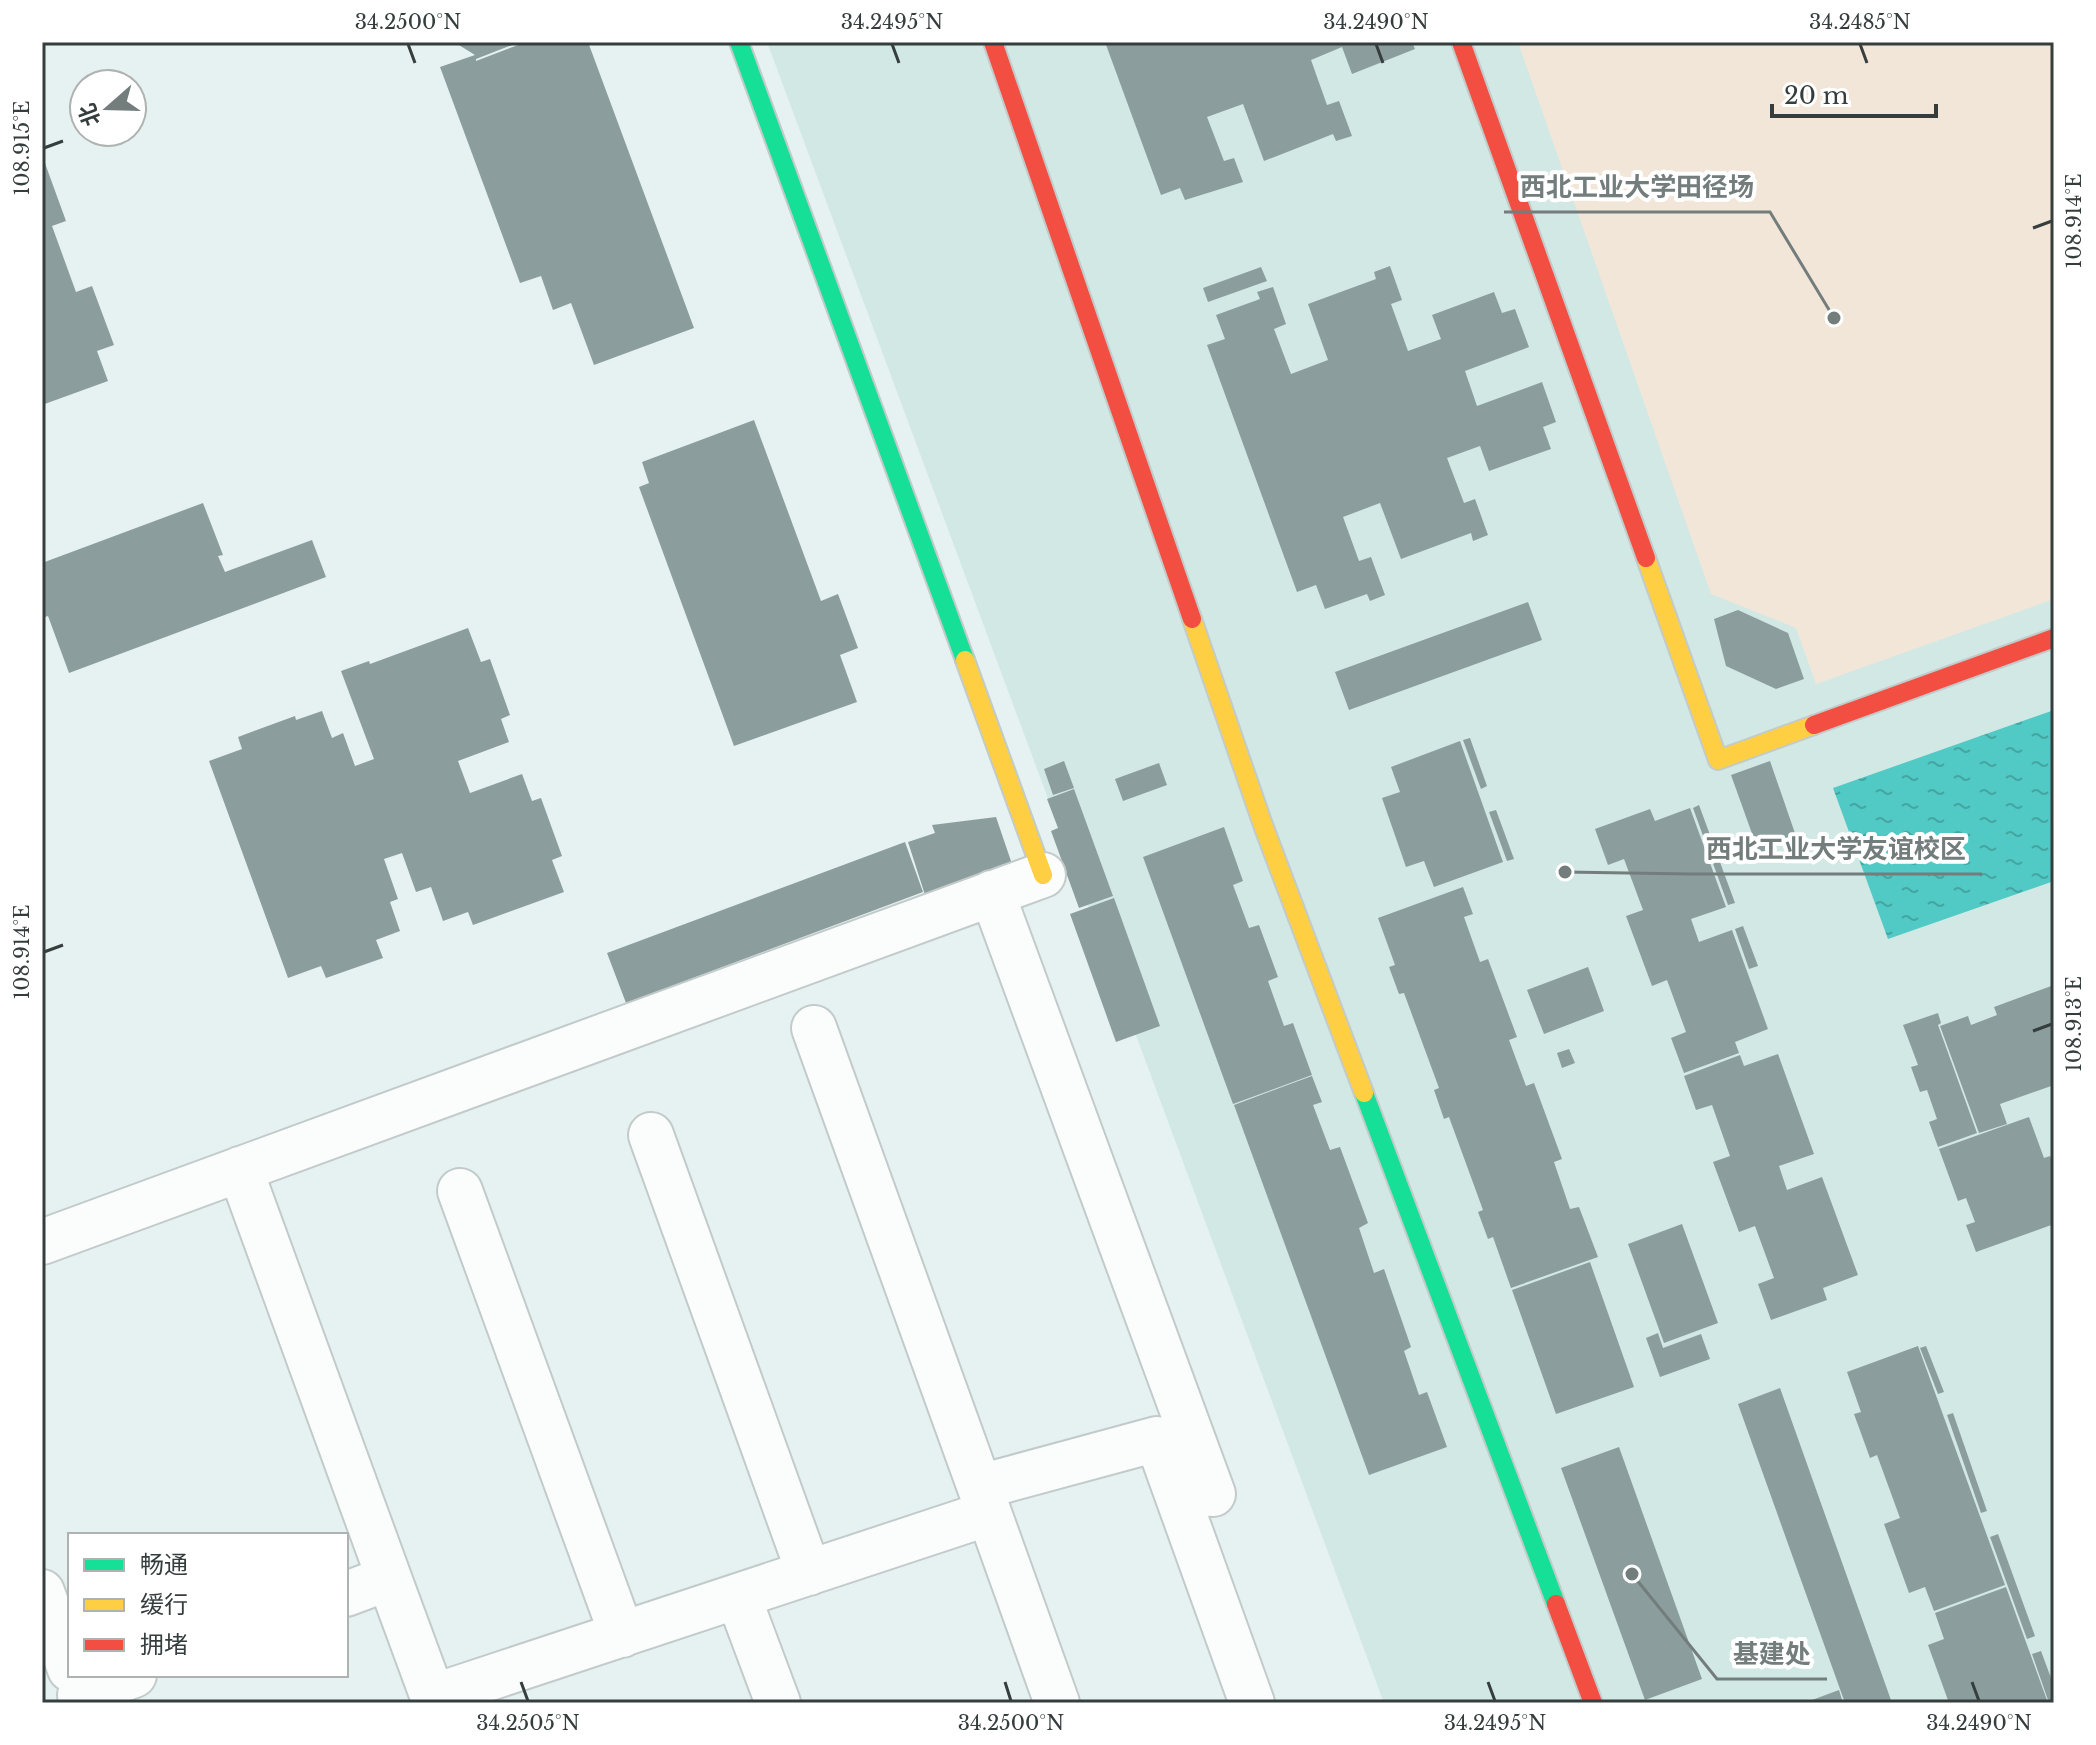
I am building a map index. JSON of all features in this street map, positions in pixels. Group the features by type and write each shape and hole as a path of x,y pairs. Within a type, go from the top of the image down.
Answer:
{"street":[{"path":"42,1242 1043,875 739,42"},
{"path":"993,42 1263,825 1593,1703"},
{"path":"1461,42 1718,760 2054,638"},
{"path":"992,893 1213,1494"},
{"path":"814,1028 1057,1703"},
{"path":"651,1135 809,1573"},
{"path":"240,1169 434,1700 809,1573 985,1500 1157,1439 1252,1703"},
{"path":"460,1191 622,1635"},
{"path":"348,1593 389,1578"},
{"path":"42,1592 69,1683 118,1677"},
{"path":"738,1596 778,1703"}],"shaded area":[{"path":"767,42 2054,42 2054,1703 1384,1703"},
{"path":"1518,42 2054,42 2054,599 1816,684 1796,628 1711,594"}],"water":[{"path":"2054,710 2054,881 1888,939 1833,788"}],"building":[{"path":"454,42 520,42 476,61 526,42 588,42 694,328 594,365 571,303 553,310 541,276 520,283 440,67 475,55"},
{"path":"1105,42 1412,42 1415,49 1352,74 1342,47 1311,60 1327,105 1339,101 1352,136 1336,141 1333,134 1264,161 1243,104 1207,117 1224,161 1234,158 1243,182 1185,200 1180,188 1161,195"},
{"path":"42,155 66,221 52,226 76,292 92,286 114,345 97,351 108,381 42,405"},
{"path":"1390,266 1402,300 1391,304 1408,351 1441,339 1432,315 1494,292 1502,313 1515,309 1529,347 1465,371 1477,406 1542,382 1556,422 1543,427 1551,449 1489,471 1480,446 1447,458 1464,503 1475,499 1488,535 1473,541 1471,533 1401,559 1380,503 1343,517 1359,561 1371,557 1385,595 1370,601 1367,594 1325,609 1316,585 1297,592 1207,345 1225,339 1216,315 1260,299 1257,292 1273,287 1286,324 1274,329 1291,374 1328,360 1308,304 1376,279 1374,272"},
{"path":"1261,267 1267,281 1208,302 1203,288"},
{"path":"754,420 821,601 838,594 858,648 840,655 857,702 734,746 639,487 649,483 642,462"},
{"path":"203,503 223,555 218,556 225,572 312,540 326,577 69,673 48,616 42,618 42,563"},
{"path":"1528,602 1542,640 1349,710 1335,672"},
{"path":"1738,610 1788,633 1804,679 1776,689 1726,666 1714,619"},
{"path":"468,628 481,662 490,659 510,715 501,719 509,742 458,761 470,793 522,774 532,801 541,798 562,856 552,860 564,892 473,925 468,912 443,921 431,887 416,892 402,853 384,859 398,899 390,902 400,931 376,940 383,958 326,978 321,966 288,978 209,761 242,749 238,737 295,716 296,720 322,711 332,738 343,733 355,766 374,759 341,671 369,661 370,664"},
{"path":"1470,738 1487,786 1481,789 1463,740"},
{"path":"1460,741 1503,862 1434,887 1424,861 1406,867 1382,798 1400,792 1391,767"},
{"path":"1064,761 1074,788 1053,795 1044,769"},
{"path":"1770,761 1797,839 1759,853 1731,775"},
{"path":"1159,763 1167,785 1123,801 1115,779"},
{"path":"1074,789 1113,896 1079,908 1051,831 1058,828 1047,799"},
{"path":"1699,805 1735,903 1728,905 1693,808"},
{"path":"1690,808 1726,907 1691,919 1699,942 1732,930 1768,1029 1735,1042 1739,1053 1684,1073 1671,1038 1686,1032 1667,980 1652,986 1626,916 1643,910 1624,859 1608,865 1595,829 1650,809 1655,821"},
{"path":"1496,810 1514,859 1507,861 1489,812"},
{"path":"996,817 1012,864 951,885 952,889 926,898 908,842 935,833 932,825"},
{"path":"1224,827 1243,881 1233,885 1249,928 1259,925 1278,977 1268,981 1284,1026 1293,1023 1312,1075 1233,1104 1143,857"},
{"path":"905,842 923,892 626,1003 607,953"},
{"path":"1463,887 1473,914 1464,917 1480,962 1488,959 1517,1037 1509,1040 1526,1086 1534,1083 1562,1159 1554,1162 1570,1209 1579,1207 1598,1257 1511,1288 1493,1237 1488,1239 1478,1212 1483,1210 1449,1117 1444,1119 1434,1090 1439,1088 1404,993 1399,994 1389,967 1395,965 1378,918"},
{"path":"1114,898 1160,1026 1116,1042 1070,914"},
{"path":"1743,926 1758,966 1749,969 1735,929"},
{"path":"1588,967 1604,1011 1544,1034 1527,990"},
{"path":"2054,985 2054,1085 2000,1104 2007,1124 1979,1133 1940,1026 1968,1016 1971,1025 1997,1015 1994,1007"},
{"path":"1938,1013 1941,1023 1938,1025 1977,1133 1938,1147 1929,1122 1937,1119 1927,1090 1920,1092 1911,1067 1918,1065 1903,1025"},
{"path":"1569,1049 1575,1063 1562,1068 1557,1053"},
{"path":"1778,1054 1814,1154 1779,1166 1787,1190 1822,1177 1858,1275 1823,1288 1827,1300 1771,1320 1758,1284 1774,1278 1755,1226 1739,1232 1713,1162 1730,1156 1712,1105 1696,1110 1684,1076 1740,1055 1744,1066"},
{"path":"1312,1076 1322,1102 1313,1105 1330,1150 1340,1147 1368,1223 1359,1228 1374,1273 1384,1269 1411,1347 1404,1351 1419,1395 1427,1392 1447,1447 1369,1475 1234,1105"},
{"path":"2029,1117 2044,1158 2050,1156 2054,1165 2054,1176 2051,1177 2054,1224 1976,1252 1966,1225 1975,1222 1966,1198 1958,1201 1939,1149"},
{"path":"1682,1224 1718,1323 1664,1343 1628,1244"},
{"path":"1590,1262 1634,1387 1556,1414 1512,1290"},
{"path":"1658,1333 1663,1348 1701,1334 1710,1359 1660,1377 1646,1338"},
{"path":"1918,1346 2005,1585 1934,1611 1925,1587 1909,1593 1884,1524 1900,1518 1877,1455 1870,1458 1854,1414 1861,1412 1847,1372"},
{"path":"1926,1346 1944,1392 1938,1394 1920,1348"},
{"path":"1780,1388 1892,1703 1845,1703 1738,1404"},
{"path":"1953,1413 1987,1511 1981,1513 1947,1415"},
{"path":"1619,1447 1702,1679 1645,1700 1561,1468"},
{"path":"1998,1534 2035,1636 2027,1639 1990,1537"},
{"path":"2006,1587 2048,1703 1949,1703 1928,1645 1944,1639 1935,1613"},
{"path":"2041,1651 2054,1686 2054,1703 2049,1703 2032,1654"},
{"path":"1839,1690 1843,1703 1804,1703"}],"traffic: fast":[{"path":"739,42 965,660"},
{"path":"1364,1093 1556,1604"}],"traffic: slow":[{"path":"1646,558 1718,760 1814,725"},
{"path":"1192,619 1263,825 1364,1093"},
{"path":"965,660 1043,875"}],"traffic: jam":[{"path":"993,42 1192,619"},
{"path":"1461,42 1646,558"},
{"path":"1814,725 2054,638"},
{"path":"1556,1604 1593,1703"}],"place":[{"name":"西北工业大学田径场","path":"1834,318"},
{"name":"西北工业大学友谊校区","path":"1565,872"},
{"name":"基建处","path":"1632,1574"}]}
